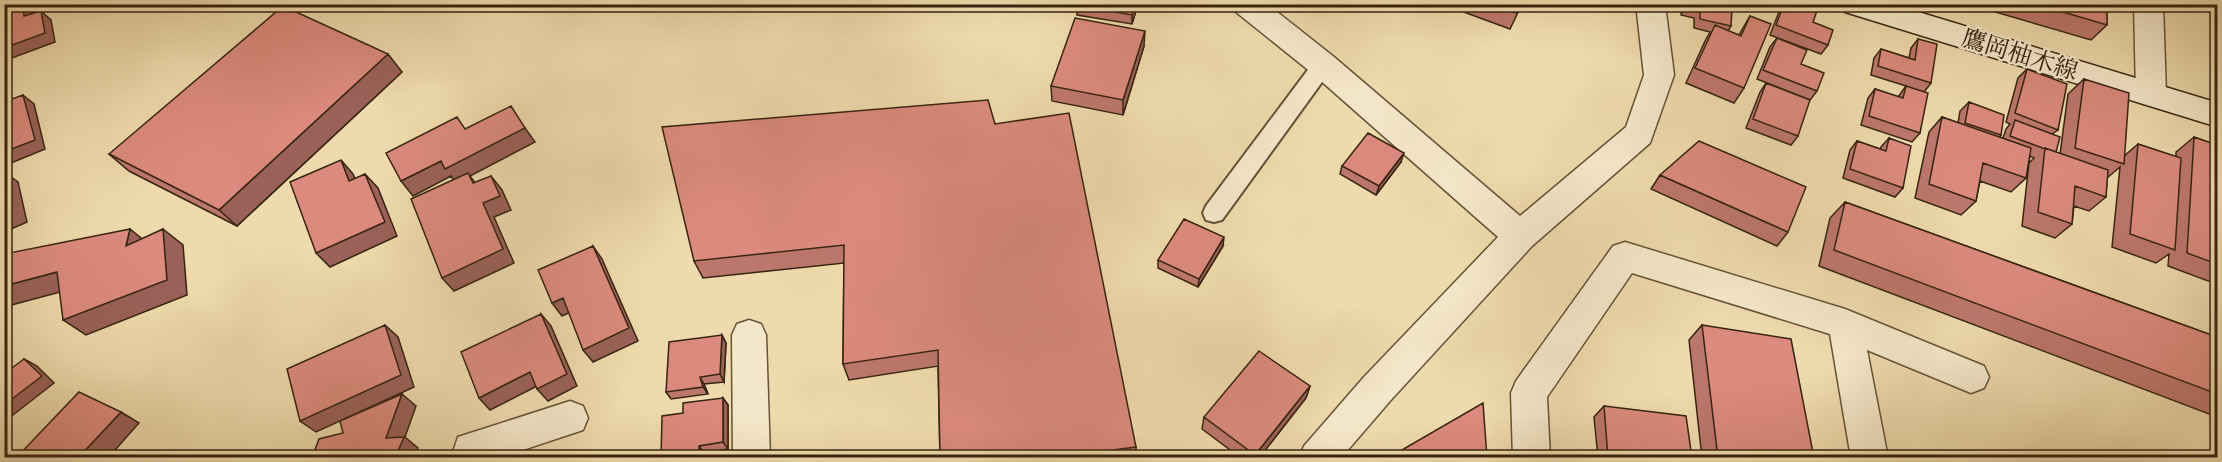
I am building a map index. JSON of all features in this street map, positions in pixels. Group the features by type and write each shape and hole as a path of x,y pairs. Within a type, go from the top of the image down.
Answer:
{"street":[{"path":"1246,4 1323,65 1520,236"},
{"path":"1317,458 1377,389 1520,236 1639,134 1659,75 1650,4"},
{"name":"鷹岡柚木線","path":"1855,4 2217,115"},
{"path":"2148,4 2151,94"},
{"path":"1532,458 1529,393 1625,256 1845,324 1971,377"},
{"path":"1845,324 1870,458"},
{"path":"749,335 752,458"},
{"path":"469,458 471,449 570,418"}],"lane":[{"path":"1215,213 1323,65"}],"building":[{"path":"22,4 24,16 41,11 45,33 4,48 4,9"},
{"path":"1077,4 1135,4 1132,15"},
{"path":"1491,4 1521,4 1516,13"},
{"path":"1686,4 1732,4 1731,26 1700,19 1700,9 1686,6"},
{"path":"1784,4 1819,5 1813,22 1833,30 1828,45 1776,25"},
{"path":"2036,4 2107,4 2107,25"},
{"path":"283,6 388,54 219,210 109,154"},
{"path":"1750,16 1771,24 1744,88 1695,68 1715,25 1741,36"},
{"path":"1075,18 1145,31 1123,100 1051,86"},
{"path":"1777,38 1807,50 1801,64 1824,73 1817,91 1763,70"},
{"path":"1918,39 1937,44 1931,83 1878,66 1881,49 1915,60"},
{"path":"2027,69 2067,84 2058,130 2015,113"},
{"path":"2084,79 2129,93 2124,164 2075,148"},
{"path":"1766,83 1810,100 1798,136 1753,119"},
{"path":"1906,86 1928,93 1920,133 1869,116 1875,89 1903,98"},
{"path":"23,95 35,140 4,152 4,102"},
{"path":"988,100 995,124 1069,113 1136,447 1053,458 940,458 938,350 843,364 844,245 694,261 662,127"},
{"path":"1969,102 2004,115 2001,135 1965,123"},
{"path":"511,106 525,128 445,169 441,161 401,181 386,153 457,117 465,129"},
{"path":"1942,117 2031,148 2026,178 1983,163 1976,201 1929,184"},
{"path":"2015,120 2060,137 2056,152 2010,136"},
{"path":"1368,133 1404,153 1379,186 1342,166"},
{"path":"2194,137 2217,145 2217,264 2187,253"},
{"path":"1889,138 1911,146 1903,188 1850,169 1857,141 1886,151"},
{"path":"1699,141 1806,187 1788,232 1660,175"},
{"path":"2138,144 2181,158 2175,250 2130,234"},
{"path":"2045,148 2108,170 2106,197 2075,186 2072,224 2038,212"},
{"path":"341,160 349,181 365,174 385,222 316,253 290,182"},
{"path":"468,173 473,183 491,176 500,196 483,203 503,249 442,278 411,199"},
{"path":"4,191 9,208 4,210"},
{"path":"1845,202 2217,337 2217,394 1834,250"},
{"path":"1184,219 1224,237 1199,279 1158,260"},
{"path":"130,229 126,246 163,229 167,280 63,320 57,272 4,286 4,254"},
{"path":"593,246 629,328 583,350 563,298 552,303 538,270"},
{"path":"541,314 567,374 537,389 530,372 479,398 461,352"},
{"path":"385,325 401,375 300,421 287,369"},
{"path":"1702,325 1791,339 1814,458 1718,458"},
{"path":"722,335 720,374 700,377 703,387 666,392 669,342"},
{"path":"1259,351 1310,386 1255,455 1204,417"},
{"path":"24,359 42,376 4,405 4,374"},
{"path":"79,392 121,412 78,458 16,458"},
{"path":"402,394 386,438 404,437 395,458 312,458 319,439 343,433 340,421"},
{"path":"723,398 723,442 699,446 699,458 661,458 662,416 683,413 683,403"},
{"path":"1483,403 1487,458 1388,458"},
{"path":"1604,406 1686,416 1692,458 1608,458"}]}
